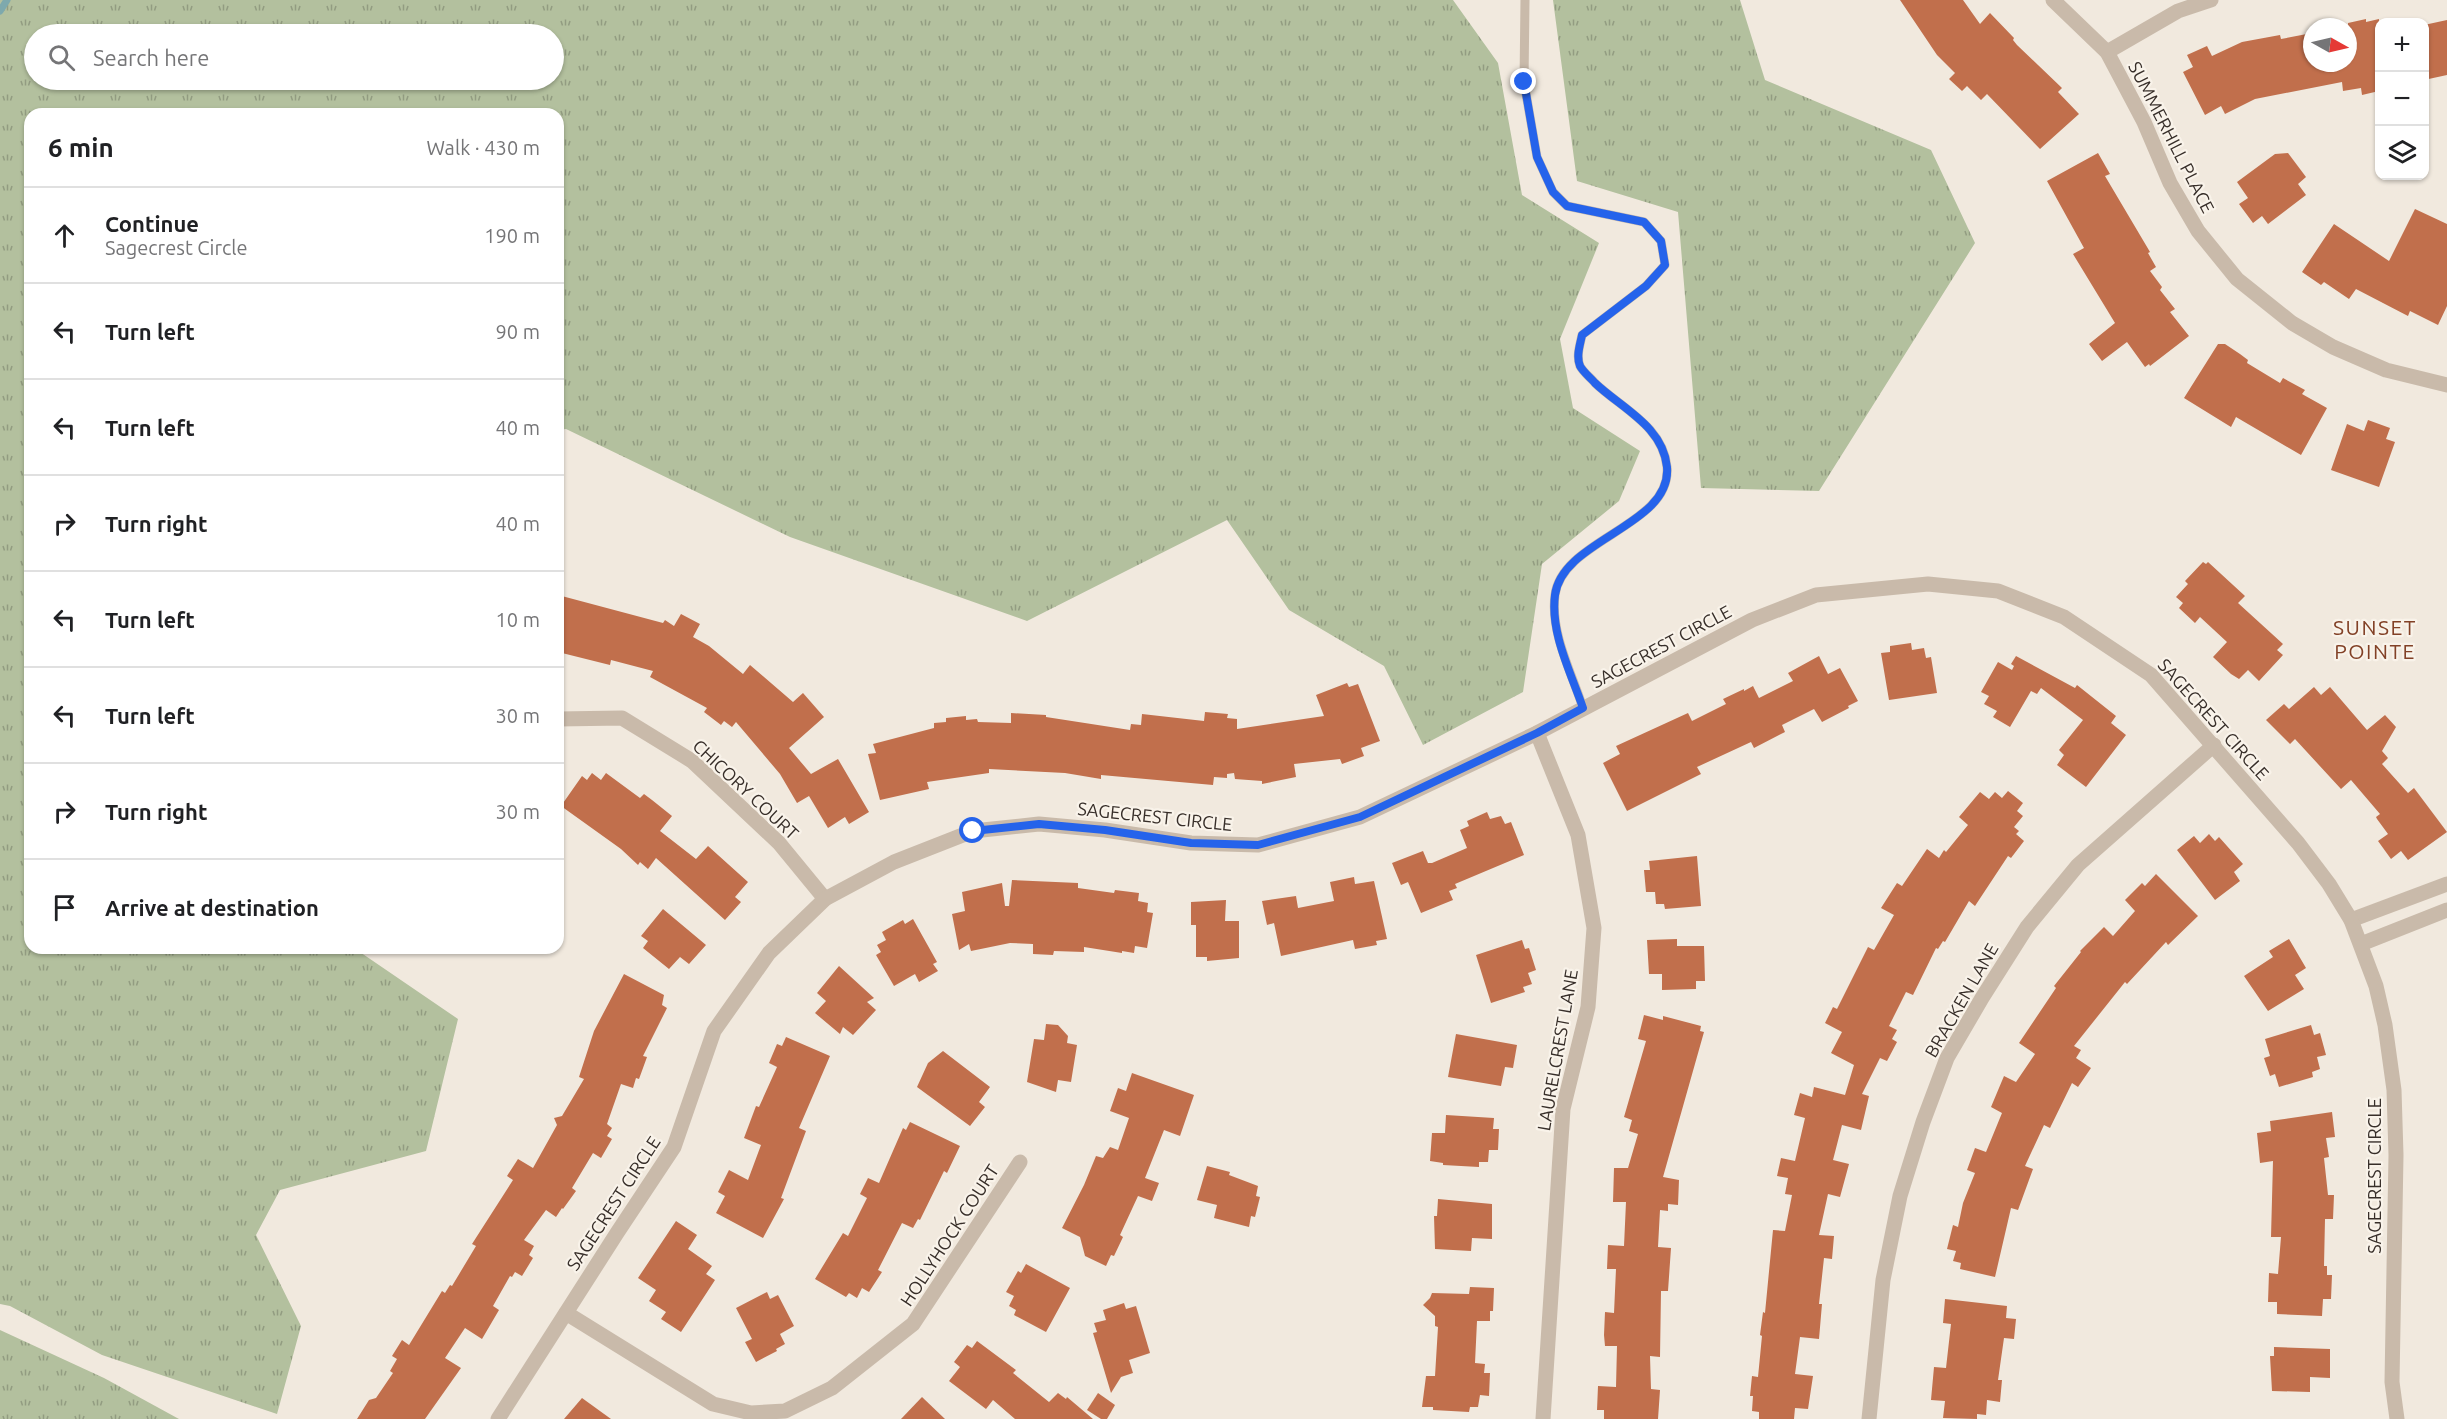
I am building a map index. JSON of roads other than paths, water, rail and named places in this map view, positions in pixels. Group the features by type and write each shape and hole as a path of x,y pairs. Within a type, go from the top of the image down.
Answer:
{"street":[{"name":"SUMMERHILL PLACE","path":"2053,0 2107,52 2144,122 2170,183 2198,231 2237,279 2292,323 2341,351 2386,370 2447,385"},
{"path":"2107,52 2178,11 2211,0"},
{"name":"SAGECREST CIRCLE","path":"498,1419 674,1147 714,1031 769,953 825,899 894,862 973,831 1039,824 1105,830 1191,843 1258,845 1360,817 1537,733 1752,620 1816,595 1928,584 1998,591 2064,617 2151,675 2298,843 2329,884 2351,920 2376,986 2385,1025 2394,1090 2396,1155 2392,1382 2397,1419"},
{"name":"CHICORY COURT","path":"564,719 622,718 692,761 779,843 825,899"},
{"name":"LAURELCREST LANE","path":"1537,733 1578,835 1594,928 1588,1007 1563,1109 1543,1419"},
{"name":"BRACKEN LANE","path":"1869,1419 1883,1280 1900,1196 1923,1122 1947,1058 2027,927 2078,865 2214,746"},
{"path":"2351,920 2447,884"},
{"path":"2361,944 2447,910"},
{"name":"HOLLYHOCK COURT","path":"566,1313 712,1404 751,1413 785,1411 832,1388 913,1324 1020,1162"}],"lane":[{"path":"1525,0 1524,82 1537,157 1553,192 1567,206 1644,222 1661,241 1665,265 1646,286 1582,335 1578,355 1581,368 1605,392 1638,417 1659,440 1667,467 1658,498 1638,516 1577,559 1559,579 1555,594 1555,621 1583,708"}],"waterway":[{"path":"0,11 7,0"}],"district":[{"name":"SUNSET POINTE","path":"2375,639"}]}
